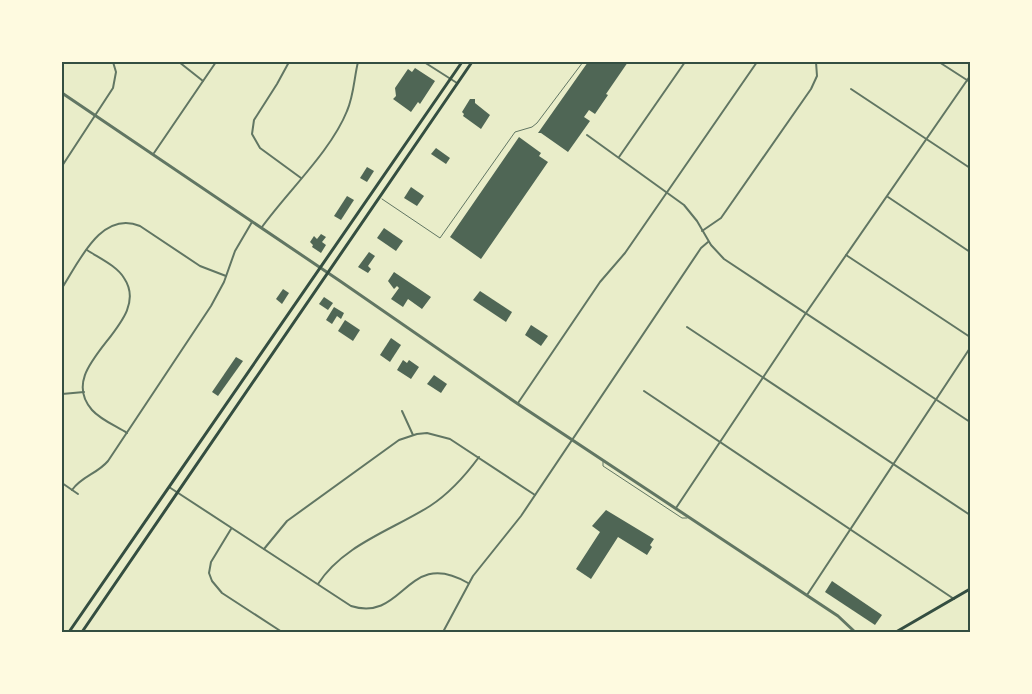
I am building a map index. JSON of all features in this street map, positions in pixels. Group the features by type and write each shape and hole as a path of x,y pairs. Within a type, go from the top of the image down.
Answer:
{"main road":[{"path":"69,633 462,62"},
{"path":"82,633 472,62"},
{"path":"896,633 970,589"}],"street":[{"path":"62,165 113,88 116,72 113,62"},
{"path":"179,62 203,81"},
{"path":"152,155 216,62"},
{"path":"289,62 254,120 252,134 254,141 263,151 301,178"},
{"path":"261,228 316,160 343,120 351,100 358,62"},
{"path":"424,62 458,83"},
{"path":"619,157 685,62"},
{"path":"518,404 600,282 625,253 757,62"},
{"path":"702,231 721,218 811,89 817,76 816,62"},
{"path":"939,62 969,81"},
{"path":"676,508 806,313 969,81 970,76"},
{"path":"851,88 970,168"},
{"path":"62,93 518,404 844,620 855,633"},
{"path":"587,135 667,191 691,212 708,242 724,259 970,422"},
{"path":"887,197 970,252"},
{"path":"72,490 82,479 103,467 127,433 206,315 226,276 235,251 252,222"},
{"path":"62,288 102,230 113,224 130,223 144,229 200,266 226,276"},
{"path":"443,633 482,562 521,516 701,248 708,242"},
{"path":"87,250 123,276 129,287 130,297 125,315 87,369 83,382 84,392 93,411 127,433"},
{"path":"846,255 970,337"},
{"path":"687,327 970,515"},
{"path":"807,595 970,348"},
{"path":"645,391 954,599"},
{"path":"62,394 84,392"},
{"path":"402,411 413,435"},
{"path":"264,549 276,532 294,516 394,444 413,435 428,433 444,436 535,495"},
{"path":"318,584 329,569 344,555 430,506 446,494 478,458"},
{"path":"62,483 78,494"},
{"path":"169,487 351,606 368,610 388,604 408,584 425,576 448,575 468,584"},
{"path":"232,528 211,562 212,581 219,591 282,633"}],"lane":[{"path":"381,198 441,238 514,132 532,127 537,123 583,62"},
{"path":"604,461 603,466 615,475 682,518 689,517"}],"building":[{"path":"588,62 628,62 595,114 589,110 584,117 590,121 568,152 538,133"},
{"path":"415,68 435,81 420,104 418,102 411,112 393,99 396,96 395,88 408,69 412,72"},
{"path":"470,99 475,99 475,103 490,115 481,129 463,116 462,112"},
{"path":"519,137 541,153 539,156 548,162 481,259 450,237"},
{"path":"436,148 450,158 446,164 431,154"},
{"path":"367,167 374,171 367,182 360,178"},
{"path":"411,187 424,196 417,206 404,198"},
{"path":"347,196 354,200 341,220 334,216"},
{"path":"384,228 403,241 396,251 377,238"},
{"path":"321,234 326,237 322,242 326,245 321,253 312,247 310,242 314,236 317,239"},
{"path":"369,252 375,256 368,266 371,269 368,273 358,267"},
{"path":"394,272 431,297 422,309 408,299 403,307 391,299 399,288 397,286 394,289 388,281"},
{"path":"283,289 289,293 282,304 276,299"},
{"path":"480,291 512,312 506,322 473,300"},
{"path":"324,297 333,303 328,310 319,304"},
{"path":"334,307 344,313 341,319 337,316 332,324 326,320"},
{"path":"345,320 360,330 353,341 338,331"},
{"path":"531,325 548,336 541,346 525,335"},
{"path":"391,338 401,345 390,362 380,355"},
{"path":"236,357 243,361 218,396 212,392"},
{"path":"403,360 407,363 409,360 419,367 411,379 397,370"},
{"path":"434,375 447,384 441,393 427,384"},
{"path":"606,510 654,539 647,555 618,537 591,579 576,569 600,532 592,526"},
{"path":"832,581 882,615 875,625 825,592"}]}
